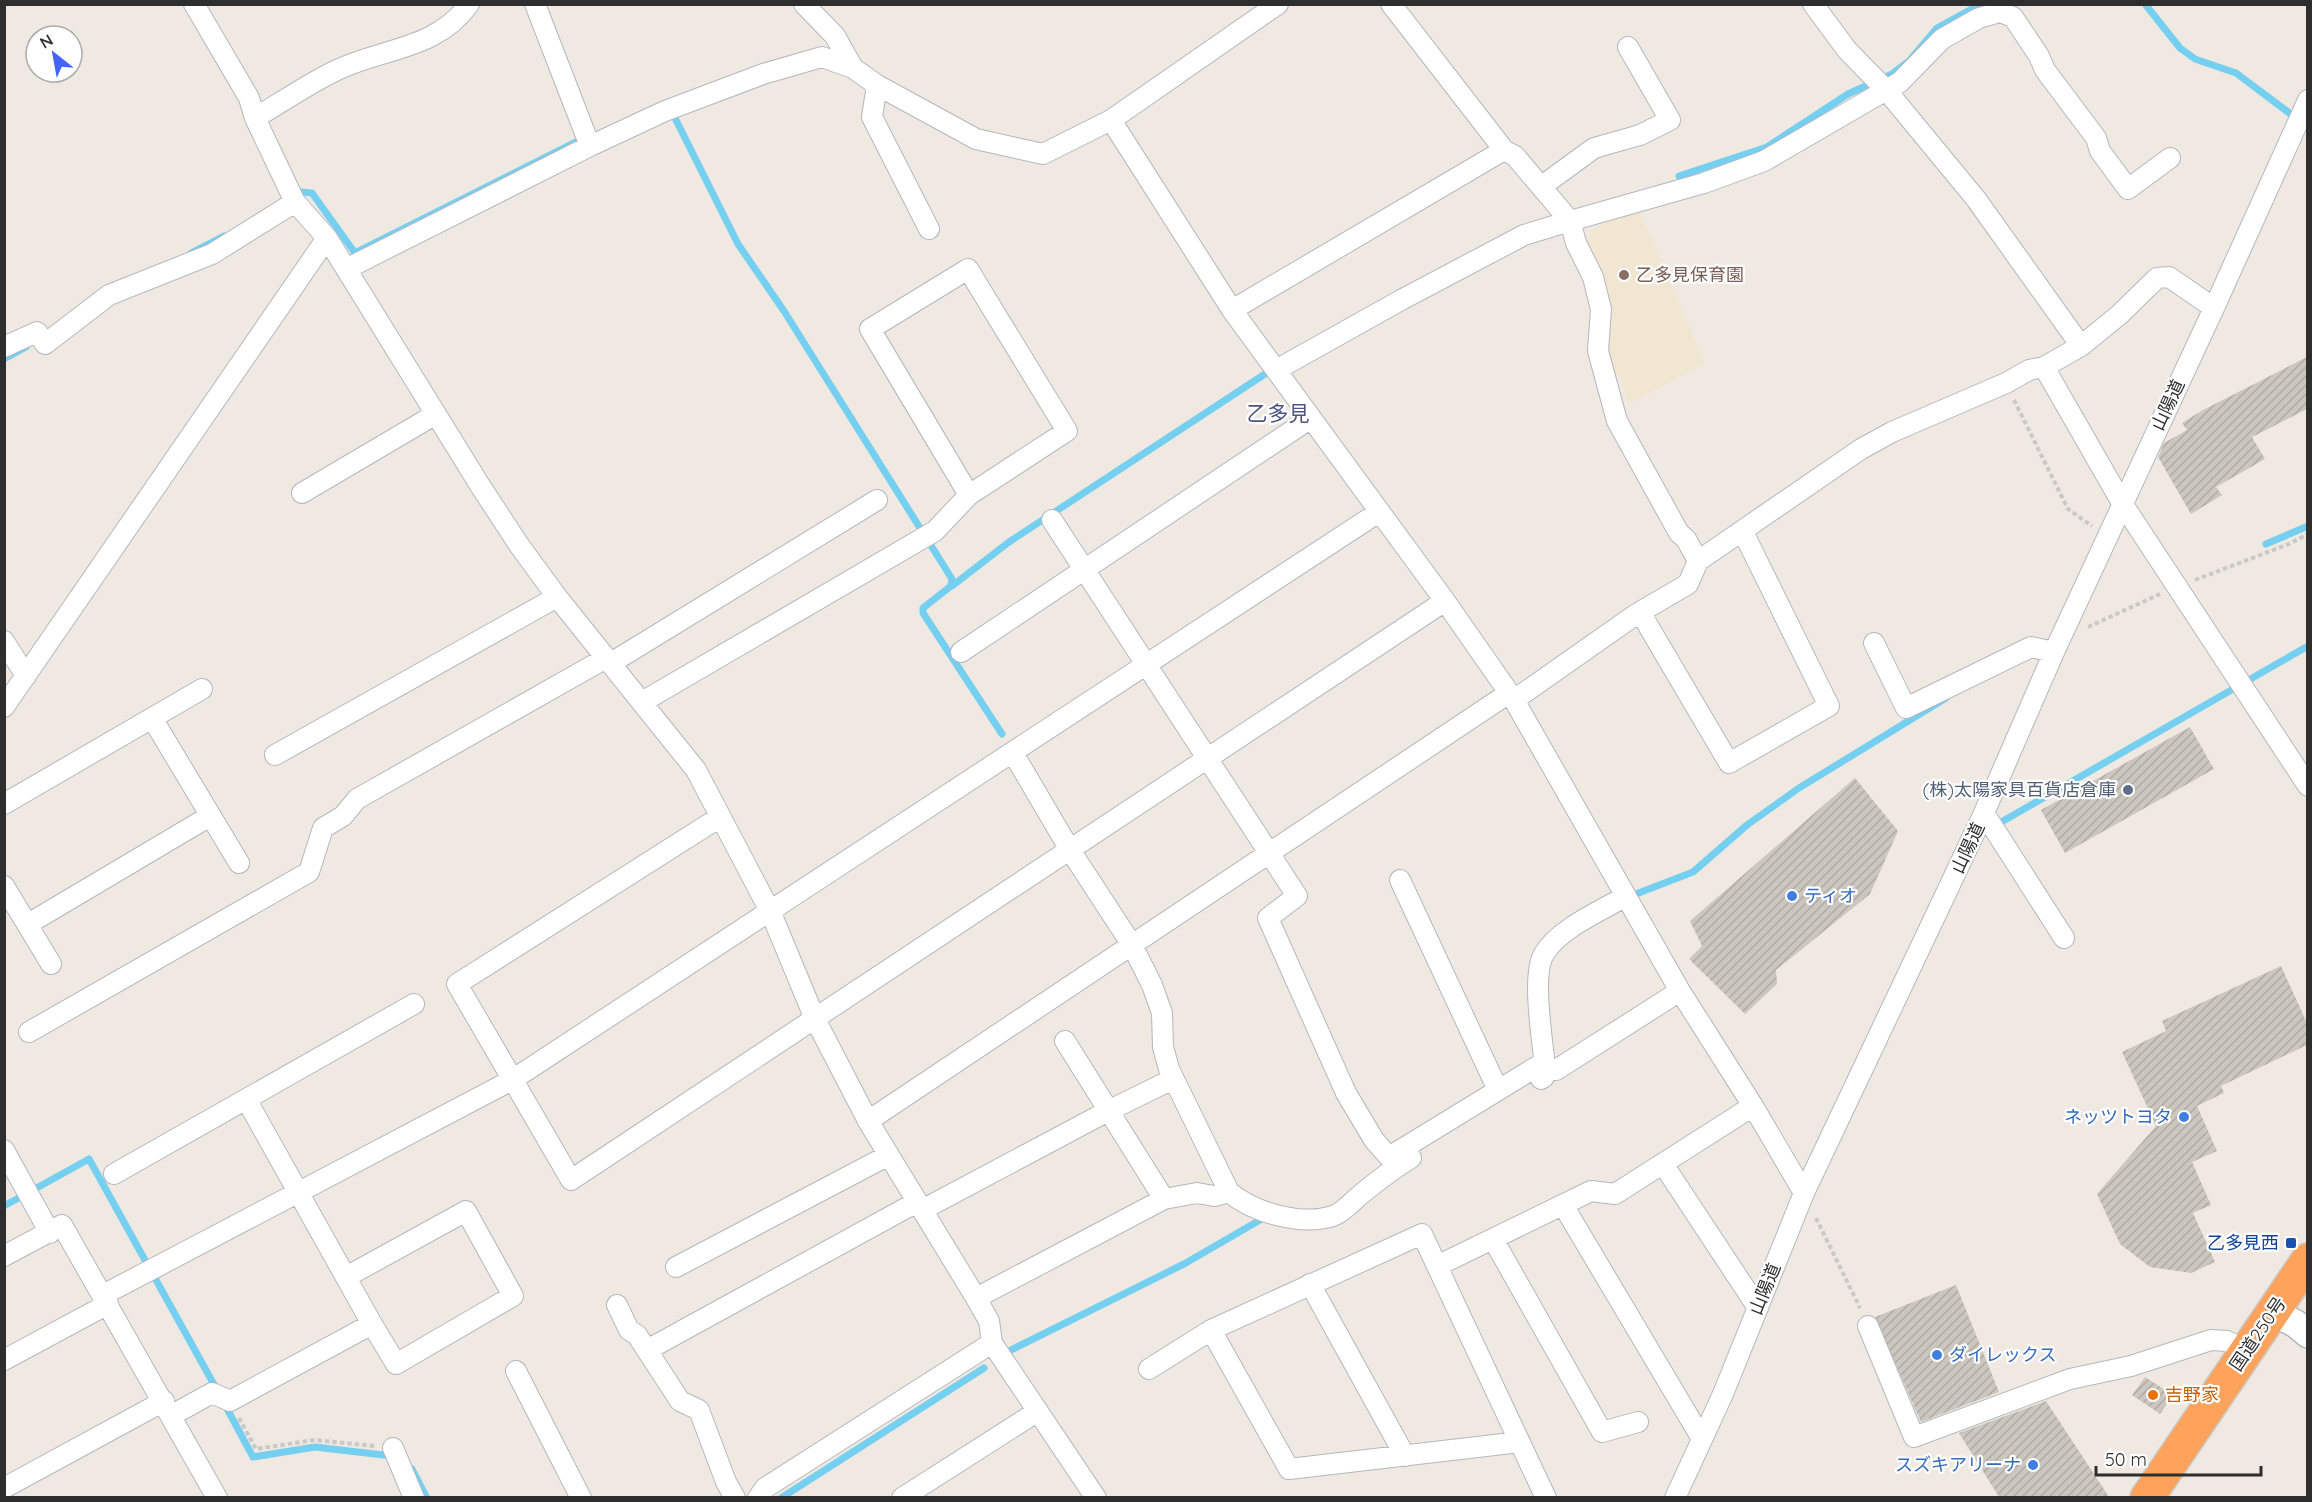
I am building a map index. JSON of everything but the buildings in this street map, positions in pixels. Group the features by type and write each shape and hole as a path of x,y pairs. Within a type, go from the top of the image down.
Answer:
{"highway":[{"name":"国道250号","path":"2147,1497 2307,1260"}],"street":[{"path":"194,4 249,98 255,118 293,198 327,238 519,545 557,597 696,770 771,912 815,1019 868,1121 989,1321 992,1343 1096,1497"},
{"path":"255,118 337,70 435,36 459,19 469,4"},
{"path":"535,4 588,141"},
{"path":"804,4 835,36 853,68"},
{"path":"346,269 588,141 763,74 822,57 853,68 877,85 975,139 1043,154 1111,120 1278,4"},
{"path":"1391,4 1504,150 1515,156 1570,221 1576,243 1593,278 1601,309 1598,351 1617,422 1679,533 1686,539 1698,561"},
{"path":"1812,4 1847,50 1880,83 1976,199 2081,346"},
{"path":"1276,370 1524,235 1704,183 1764,161 1880,83 1900,82 1942,39 1974,11 2000,12 2013,17 2045,70 2096,138 2100,151 2128,189 2170,158"},
{"path":"1542,186 1593,148 1641,135 1670,120 1628,47"},
{"path":"877,85 872,117 929,229"},
{"path":"1111,120 1232,310 1445,601 1511,697 1680,991 1753,1106 1804,1193"},
{"name":"山陽道","path":"1675,1497 1723,1394 1804,1193 1984,813 2106,536 2301,124"},
{"path":"1232,310 1504,150"},
{"path":"6,346 37,332 45,344 109,295 212,254 293,198"},
{"path":"4,707 327,238"},
{"path":"642,702 935,531 969,495 1067,431 968,269 870,329 969,495"},
{"path":"868,1121 1270,852 1640,612 1688,584 1698,561 1861,449 1892,432 2006,383 2029,370 2044,367 2081,346 2119,315 2157,278 2169,277 2214,308"},
{"path":"2044,367 2122,503 2307,786"},
{"path":"302,493 436,414"},
{"path":"962,652 1311,418"},
{"path":"29,1032 309,872 323,828 343,816 357,799 608,661 877,500"},
{"path":"4,1360 106,1300 151,1270 512,1080 1379,512"},
{"path":"1052,520 1297,896 1268,918 1346,1093 1374,1140 1389,1157 1536,1066 1556,1070 1680,991"},
{"path":"1640,612 1729,763 1829,706 1743,532"},
{"path":"276,755 557,597"},
{"path":"720,817 457,984 571,1180 1445,601"},
{"path":"4,641 26,676"},
{"path":"1874,643 1906,708 2031,647 2054,652"},
{"path":"4,804 202,689"},
{"path":"152,718 239,863"},
{"path":"1013,753 1070,849 1132,945 1152,985 1162,1013 1163,1047 1173,1079 1229,1192 1240,1202 1260,1211 1299,1219 1335,1216 1391,1170 1544,1077 1537,973 1544,954 1576,925 1626,897"},
{"path":"1984,813 2064,938"},
{"path":"28,924 210,816"},
{"path":"1400,880 1498,1090"},
{"path":"4,886 51,964"},
{"path":"114,1174 414,1004"},
{"path":"1065,1041 1164,1199"},
{"path":"647,1350 920,1206 1173,1079"},
{"path":"246,1099 298,1192 346,1277 372,1323 396,1364 513,1296 466,1211 346,1277"},
{"path":"1437,1266 1592,1191 1615,1194 1753,1106"},
{"path":"4,1150 50,1233"},
{"path":"676,1267 889,1155"},
{"path":"1663,1164 1758,1308"},
{"path":"976,1298 1164,1199 1197,1193 1214,1196 1229,1192"},
{"path":"1563,1205 1702,1438"},
{"path":"4,1256 62,1225 218,1497"},
{"path":"1149,1369 1211,1329 1422,1234 1546,1497"},
{"path":"1493,1239 1602,1432 1638,1422"},
{"path":"1310,1284 1405,1456"},
{"path":"616,1305 630,1330 637,1335 680,1401 699,1410 726,1482 735,1497"},
{"path":"2273,1311 2296,1324 2307,1334"},
{"path":"4,1488 168,1408 212,1393 224,1399 372,1323"},
{"path":"1868,1326 1914,1437 2070,1379 2131,1366 2211,1340 2227,1341 2247,1350"},
{"path":"1211,1329 1289,1469 1520,1442"},
{"path":"758,1497 765,1488 992,1343"},
{"path":"516,1371 581,1497"},
{"path":"902,1497 1038,1411"},
{"path":"394,1453 414,1497"}],"path":[{"path":"2006,383 2068,509 2106,536"},
{"path":"1804,1193 1868,1326"},
{"path":"224,1399 256,1449 314,1440 394,1453"}],"shaded area":[{"path":"1639,210 1705,363 1629,404 1622,382 1609,361 1607,290 1586,244 1591,229"}],"waterway":[{"path":"1679,176 1767,147 1848,94 1892,74 1909,61 1937,28 1981,4"},
{"path":"2145,4 2180,48 2195,59 2236,73 2308,127"},
{"path":"674,116 738,244 784,311 952,579 951,586 923,608 923,613 1002,734"},
{"path":"293,196 301,192 312,193 355,253 586,137"},
{"path":"191,253 224,236"},
{"path":"4,359 26,347"},
{"path":"952,586 1009,542 1268,372"},
{"path":"2266,544 2308,526"},
{"path":"2003,821 2308,646"},
{"path":"1636,894 1693,872 1747,825 1799,788 1946,698"},
{"path":"4,1206 89,1159 217,1390"},
{"path":"1011,1350 1184,1264 1260,1220"},
{"path":"781,1498 984,1368"},
{"path":"224,1403 253,1457 315,1447 392,1456"},
{"path":"412,1469 427,1498"}],"place":[{"name":"乙多見保育園","path":"1624,275"},
{"name":"(株)太陽家具百貨店倉庫","path":"2128,790"},
{"name":"ティオ","path":"1792,896"},
{"name":"ネッツトヨタ","path":"2184,1117"},
{"name":"乙多見西","path":"2291,1243"},
{"name":"ダイレックス","path":"1937,1355"},
{"name":"吉野家","path":"2153,1395"},
{"name":"スズキアリーナ","path":"2033,1465"}],"district":[{"name":"乙多見","path":"1278,414"}]}
